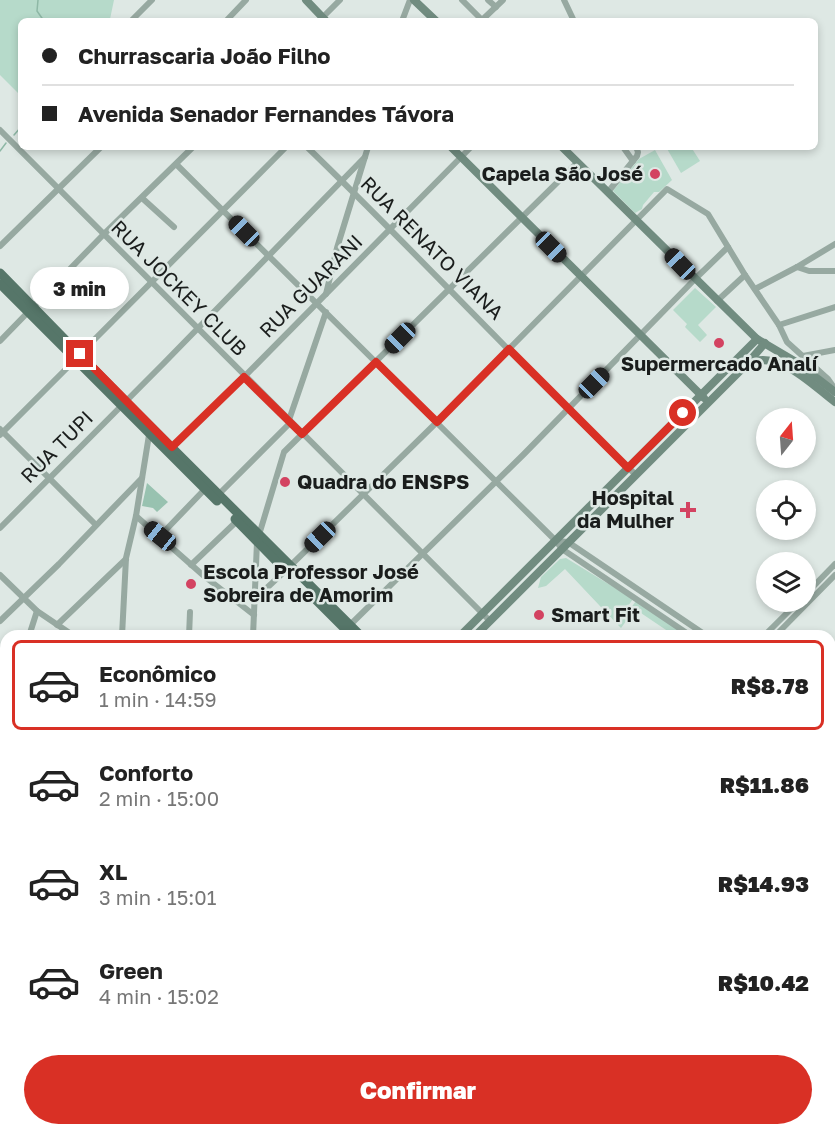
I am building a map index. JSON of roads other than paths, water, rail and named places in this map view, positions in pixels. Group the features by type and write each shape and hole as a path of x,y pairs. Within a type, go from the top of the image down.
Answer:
{"main road":[{"path":"306,0 321,18"},
{"path":"412,0 433,18"},
{"path":"454,150 709,402"},
{"path":"565,150 694,279 761,341 796,362 835,390"},
{"path":"0,273 31,309 123,403 219,494 258,539"},
{"path":"0,284 31,309"},
{"path":"481,630 746,365 761,341"},
{"path":"466,630 701,395 761,341"},
{"path":"746,365 762,359 788,367 835,402"},
{"path":"123,403 150,435 288,568 344,630"},
{"path":"644,453 651,459"},
{"path":"617,479 625,486"}],"street":[{"path":"134,18 152,0"},
{"path":"229,18 246,0"},
{"path":"325,18 340,0"},
{"path":"403,18 412,0"},
{"path":"462,0 478,18"},
{"path":"488,0 496,7"},
{"path":"484,18 503,0"},
{"path":"564,0 573,18"},
{"name":"RUA JOCKEY CLUB","path":"0,130 18,149"},
{"name":"RUA JOCKEY CLUB","path":"19,150 490,621"},
{"path":"0,246 98,150"},
{"path":"0,341 190,150"},
{"path":"95,524 1,432 283,150"},
{"name":"RUA RENATO VIANA","path":"310,150 391,228 636,475"},
{"path":"326,295 337,248 367,150"},
{"name":"RUA GUARANI","path":"172,447 468,150"},
{"path":"625,150 633,161"},
{"path":"608,192 638,154 637,150"},
{"name":"RUA TUPI","path":"0,528 365,157"},
{"path":"253,630 258,539 284,452 578,162"},
{"path":"176,164 556,541 698,630"},
{"path":"255,598 437,422 667,189 705,212 779,325 787,342 835,390"},
{"path":"142,198 174,227"},
{"path":"755,289 835,244"},
{"path":"348,630 728,247"},
{"path":"797,267 809,271 835,271"},
{"path":"717,301 745,275"},
{"path":"779,325 835,308"},
{"path":"219,494 290,421 326,312"},
{"path":"803,356 835,350"},
{"path":"122,630 126,558 150,435"},
{"path":"0,621 3,612 23,598 59,564 95,524 142,478"},
{"path":"160,536 205,489"},
{"path":"136,516 191,565 254,615"},
{"path":"191,565 237,521"},
{"path":"565,546 683,630"},
{"path":"57,625 126,558"},
{"path":"816,584 835,564"},
{"path":"0,575 37,611 65,630"},
{"path":"781,630 835,575"},
{"path":"31,630 37,611"},
{"path":"189,630 190,612"},
{"path":"770,630 788,612"}],"waterway":[{"path":"38,0 37,11 42,18"},
{"path":"14,135 18,130"},
{"path":"0,151 6,143"}],"place":[{"name":"Capela São José","path":"655,174"},
{"name":"Supermercado Analí","path":"719,343"},
{"name":"Quadra do ENSPS","path":"285,482"},
{"name":"Hospital da Mulher","path":"688,510"},
{"name":"Escola Professor José Sobreira de Amorim","path":"191,584"},
{"name":"Smart Fit","path":"539,615"}]}
